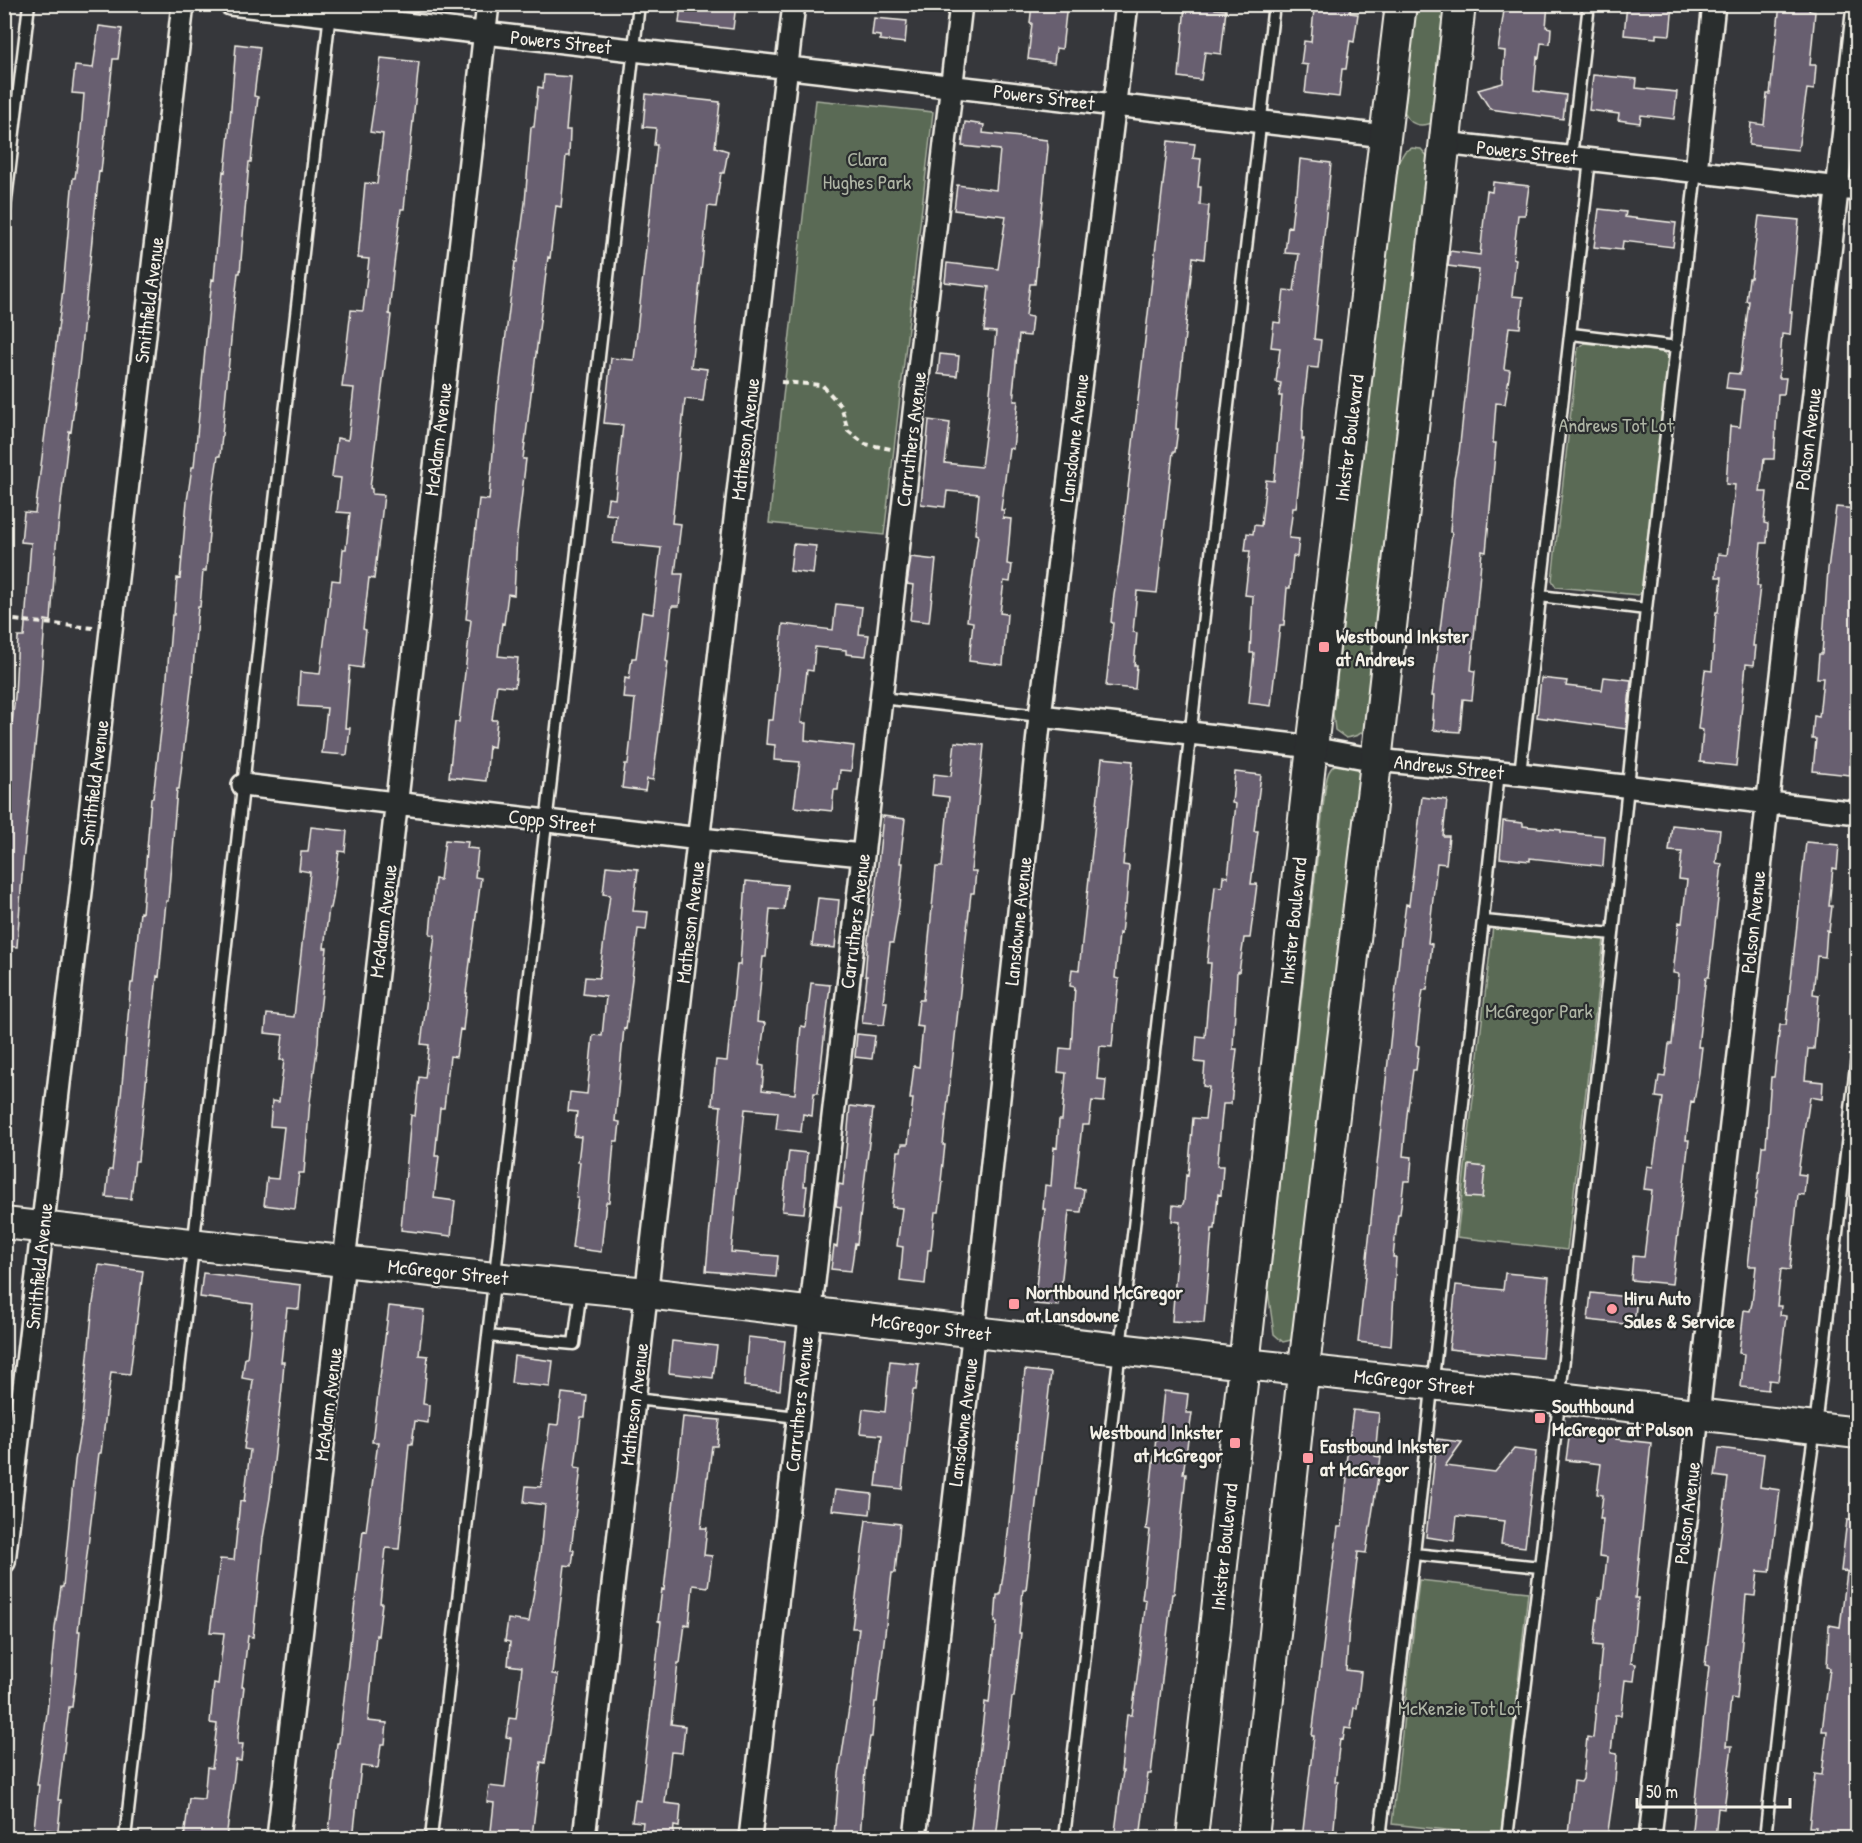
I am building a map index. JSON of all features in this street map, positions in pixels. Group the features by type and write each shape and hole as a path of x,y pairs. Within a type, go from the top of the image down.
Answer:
{"main road":[{"name":"Inkster Boulevard","path":"1192,1839 1312,748 1401,4"},
{"path":"1253,1839 1460,4"},
{"name":"McGregor Street","path":"4,1222 494,1278 647,1293 1304,1371 1857,1433"}],"street":[{"name":"Smithfield Avenue","path":"4,1562 183,4"},
{"name":"Powers Street","path":"230,4 331,10 484,33 1385,136"},
{"name":"McAdam Avenue","path":"278,1839 488,4"},
{"name":"Matheson Avenue","path":"584,1839 795,4"},
{"name":"Carruthers Avenue","path":"750,1839 961,4"},
{"name":"Lansdowne Avenue","path":"915,1839 974,1332 1040,716 1127,4"},
{"path":"1696,171 1714,4"},
{"name":"Polson Avenue","path":"1650,1839 1766,802 1847,188 1857,6"},
{"name":"Powers Street","path":"1444,142 1847,188"},
{"name":"Andrews Street","path":"1040,716 1312,748 1376,760 1857,813"},
{"name":"Copp Street","path":"243,784 862,855"}],"lane":[{"path":"4,218 29,4"},
{"path":"431,1839 639,4"},
{"path":"1064,1839 1274,4"},
{"path":"1380,1839 1485,921 1540,596 1572,334 1589,4"},
{"path":"125,1839 194,1244 243,784 331,10"},
{"path":"1507,1839 1613,934 1646,609 1696,171"},
{"path":"1572,334 1677,347"},
{"path":"1540,596 1646,609"},
{"path":"881,698 1040,716"},
{"path":"1485,921 1613,934"},
{"path":"1766,1839 1794,1578 1815,1428 1857,1047"},
{"path":"488,1336 574,1344 582,1287"},
{"path":"635,1399 798,1417"},
{"path":"1414,1554 1540,1567"}],"path":[{"path":"781,382 822,385 841,406 848,431 865,444 897,450"},
{"path":"4,619 112,629"}],"green space":[{"path":"1414,5 1451,5 1432,123 1426,125 1411,122 1405,115 1402,103"},
{"name":"Clara Hughes Park","path":"816,100 933,112 884,535 769,523"},
{"path":"1412,148 1421,149 1428,157 1367,725 1359,734 1346,738 1335,730 1333,713 1395,167 1405,151"},
{"name":"Andrews Tot Lot","path":"1585,343 1663,352 1671,360 1644,590 1638,595 1556,587 1552,580 1578,348"},
{"path":"1340,761 1359,767 1362,773 1297,1335 1283,1342 1274,1334 1268,1291 1325,790 1330,770"},
{"name":"McGregor Park","path":"1493,926 1604,939 1567,1250 1457,1237"},
{"name":"McKenzie Tot Lot","path":"1419,1580 1528,1592 1501,1836 1392,1824"}],"building":[{"path":"681,4 736,4 733,29 679,23"},
{"path":"1032,4 1067,4 1062,49 1056,48 1054,63 1028,59"},
{"path":"1185,4 1215,4 1215,9 1226,10 1221,54 1205,52 1201,80 1179,77"},
{"path":"1323,4 1351,4 1350,13 1358,14 1354,42 1350,41 1346,69 1342,69 1339,97 1305,93 1308,65 1301,64 1304,41 1311,42 1314,9 1322,10"},
{"path":"1505,4 1548,4 1546,27 1551,28 1550,44 1541,43 1539,58 1537,57 1534,91 1566,95 1563,119 1490,109 1478,90 1503,83 1505,51 1498,50"},
{"path":"1627,4 1673,4 1670,35 1656,34 1656,38 1624,35"},
{"path":"1780,4 1810,4 1809,11 1815,12 1810,65 1816,65 1814,90 1807,89 1798,150 1749,145 1751,123 1764,125 1767,94 1770,94"},
{"path":"874,18 907,21 905,43 880,40 880,36 872,35"},
{"path":"99,26 122,29 118,59 113,59 101,172 99,171 80,358 56,546 51,621 45,620 17,947 4,946 4,795 15,696 18,637 24,637 31,543 21,542 24,512 35,513 63,289 73,178 75,178 80,143 84,94 72,93 75,66 93,68"},
{"path":"236,44 260,47 254,96 258,97 251,162 249,162 240,273 238,273 234,308 220,456 218,456 212,496 206,571 203,571 200,607 198,607 192,680 179,789 177,789 168,901 166,901 159,977 157,976 138,1161 135,1161 131,1199 106,1197 109,1170 112,1170 131,983 133,983 140,912 142,913 151,798 153,798 166,689 172,615 174,615 177,578 180,579 187,501 192,467 194,467 223,171 225,172 229,133"},
{"path":"381,58 419,62 404,209 401,209 393,272 389,314 391,315 370,488 372,494 384,495 374,579 369,578 363,629 366,630 362,668 350,666 345,728 350,728 347,755 322,753 327,708 298,706 300,672 320,674 332,580 340,581 343,549 346,549 350,513 337,512 341,478 332,477 337,438 348,440 354,388 342,387 351,310 363,311 369,259 358,258 365,183 377,184 383,134 370,132"},
{"path":"544,75 571,77 566,130 570,130 569,156 566,156 561,207 556,206 550,258 548,257 523,459 526,459 517,535 514,595 508,594 498,656 518,658 515,687 497,685 492,720 497,720 494,747 489,746 486,781 449,777 455,722 459,722 471,620 466,619 479,499 489,500 497,406 515,262 517,262 525,203 531,127 534,127 538,87 543,88"},
{"path":"1593,75 1637,79 1636,88 1677,92 1674,119 1641,115 1640,123 1618,120 1619,114 1589,110"},
{"path":"646,94 720,102 715,147 728,151 724,173 721,173 716,207 708,206 691,367 707,369 703,401 685,399 672,523 681,524 675,574 683,574 679,606 672,606 666,661 668,662 653,780 647,779 645,791 622,788 625,764 628,764 635,699 623,698 625,678 629,679 632,658 636,658 642,612 653,614 661,548 613,543 616,515 606,514 608,498 615,499 623,425 604,423 611,358 634,360 657,145 654,145 656,128 643,127"},
{"path":"965,122 984,125 983,133 1047,140 1048,147 1035,284 1030,284 1026,316 1032,317 1030,336 1019,335 1013,393 1015,393 1014,401 1018,401 1013,449 1009,448 1001,510 1004,510 1003,518 1011,519 1007,564 1012,565 1010,582 1004,581 1000,613 1007,614 1003,665 969,661 973,622 967,621 978,535 975,534 979,494 947,491 945,507 921,504 929,420 950,423 945,463 981,467 988,413 996,332 984,331 989,287 945,282 947,263 998,269 1006,216 954,210 957,185 996,190 1000,150 962,146"},
{"path":"1168,141 1195,144 1193,158 1201,159 1198,187 1201,187 1200,205 1209,206 1204,259 1193,257 1177,411 1176,429 1178,429 1175,452 1173,452 1157,593 1137,591 1133,632 1137,633 1134,665 1137,665 1135,689 1106,686 1114,594"},
{"path":"1300,159 1331,163 1314,339 1321,340 1318,368 1308,367 1303,409 1302,439 1304,439 1296,508 1293,508 1289,538 1299,539 1297,557 1293,556 1290,588 1287,588 1284,625 1280,625 1271,706 1249,703 1254,653 1250,653 1253,596 1245,595 1250,551 1245,551 1247,533 1253,534 1254,525 1261,526 1266,480 1274,481 1282,396 1279,396 1281,383 1276,382 1280,348 1271,347 1274,322 1280,323 1284,290 1294,291 1299,254 1285,253 1288,226 1291,227 1295,193 1297,193"},
{"path":"1493,182 1529,186 1525,215 1518,215 1513,258 1516,259 1512,296 1523,297 1520,328 1509,327 1504,369 1510,370 1505,404 1496,403 1493,443 1496,443 1489,520 1486,552 1482,551 1471,670 1475,671 1472,700 1463,699 1460,732 1433,730 1434,696 1432,696 1452,532 1450,532 1454,478 1459,453 1479,270 1448,266 1450,251 1480,255 1487,191 1492,192"},
{"path":"1599,209 1626,212 1625,217 1676,223 1673,247 1623,241 1622,250 1594,247"},
{"path":"1759,216 1799,220 1790,335 1782,334 1779,378 1786,378 1784,394 1778,394 1774,459 1764,459 1760,492 1767,492 1764,523 1768,524 1767,543 1761,543 1757,586 1760,586 1753,646 1756,646 1754,665 1746,664 1736,766 1700,762 1703,730 1698,729 1705,670 1712,671 1716,612 1718,612 1722,577 1716,577 1718,554 1727,555 1733,505 1735,485 1726,484 1730,426 1740,427 1744,390 1726,388 1728,373 1740,374 1749,301 1746,301"},
{"path":"940,354 959,356 957,376 938,374"},
{"path":"1836,507 1857,509 1857,624 1854,657 1857,658 1857,682 1855,681 1851,720 1854,720 1850,775 1813,771 1816,739 1812,739 1814,716 1819,717 1823,678 1817,678 1819,654 1822,654 1828,569"},
{"path":"793,544 816,546 813,574 790,571"},
{"path":"911,557 936,560 929,622 910,620 914,585 907,584"},
{"path":"836,604 862,607 859,634 869,635 866,656 846,654 846,650 815,647 813,671 807,670 801,723 806,723 805,740 854,746 851,771 840,770 838,790 834,790 832,811 794,807 800,762 774,760 775,745 766,744 768,720 773,720 783,624 833,630"},
{"path":"1604,677 1631,680 1626,729 1537,717 1541,678 1567,681 1566,686 1602,690"},
{"path":"955,742 984,745 971,871 976,871 974,893 971,893 943,1145 945,1145 941,1181 943,1182 939,1212 935,1212 931,1250 928,1250 925,1284 900,1281 903,1247 897,1246 902,1208 892,1207 898,1151 901,1151 902,1144 908,1144 914,1066 919,1067 923,1027 916,1026 919,1000 923,1000 936,867 942,867 949,797 932,795 934,774 951,776"},
{"path":"1102,758 1133,761 1123,865 1129,866 1126,905 1124,905 1121,934 1119,933 1115,978 1119,979 1112,1047 1100,1046 1097,1079 1106,1080 1104,1102 1092,1101 1089,1125 1082,1125 1075,1188 1084,1189 1081,1212 1069,1211 1059,1306 1034,1304 1045,1209 1043,1209 1045,1185 1051,1186 1054,1147 1057,1148 1059,1120 1062,1120 1066,1073 1058,1072 1060,1048 1071,1049 1075,987 1070,986 1072,969 1079,970"},
{"path":"1235,772 1261,775 1254,831 1258,831 1251,884 1257,884 1250,938 1244,938 1239,972 1237,972 1233,1049 1237,1049 1231,1104 1223,1104 1217,1166 1223,1166 1221,1195 1218,1194 1215,1229 1212,1229 1204,1323 1172,1321 1180,1222 1172,1221 1173,1205 1182,1206 1184,1201 1193,1118 1205,1119 1209,1087 1203,1086 1205,1063 1195,1062 1197,1036 1205,1037 1211,963 1207,963 1215,886 1222,887 1223,876 1228,877 1236,804 1232,803"},
{"path":"1422,797 1447,800 1443,836 1449,836 1446,864 1437,863 1428,943 1432,944 1427,990 1423,990 1421,1002 1416,1045 1419,1046 1407,1115 1403,1156 1412,1157 1410,1181 1404,1181 1393,1257 1396,1257 1391,1346 1358,1342 1401,940 1406,904 1409,905"},
{"path":"883,816 905,819 900,863 903,863 899,906 893,943 890,943 883,1002 887,1002 884,1025 862,1023 868,940"},
{"path":"1503,821 1523,823 1523,826 1561,830 1561,832 1605,836 1603,866 1530,858 1530,861 1500,858"},
{"path":"1672,825 1720,830 1716,863 1722,864 1709,977 1706,977 1702,1010 1698,1047 1702,1047 1699,1072 1694,1102 1691,1101 1686,1140 1689,1140 1672,1284 1631,1280 1633,1256 1644,1257 1652,1190 1644,1189 1647,1166 1653,1167 1663,1098 1656,1097 1659,1076 1665,1077 1669,1044 1672,1044 1679,974 1673,973 1687,880 1679,879 1682,852 1669,851"},
{"path":"311,827 347,831 345,852 339,851 333,898 331,908 329,908 304,1173 299,1173 295,1209 264,1205 267,1178 278,1179 284,1127 270,1126 272,1101 279,1102 284,1060 280,1060 283,1035 265,1033 267,1014 294,1017 310,872 299,870 301,852 308,852"},
{"path":"445,840 468,842 467,848 478,849 475,877 481,878 463,1030 460,1029 456,1057 450,1056 444,1108 440,1108 435,1156 439,1156 434,1198 455,1201 451,1236 401,1230 411,1115 415,1116 419,1077 425,1078 429,1045 421,1044 435,935 430,934 435,879 440,880"},
{"path":"1806,842 1839,845 1837,869 1833,868 1829,906 1832,906 1825,957 1817,956 1813,994 1819,995 1814,1049 1808,1049 1805,1080 1823,1082 1822,1099 1810,1097 1806,1117 1798,1174 1806,1175 1804,1195 1798,1194 1790,1270 1781,1269 1777,1306 1781,1306 1780,1315 1786,1316 1778,1381 1769,1380 1768,1390 1741,1387 1744,1354 1739,1353 1744,1310 1750,1311 1752,1303 1756,1266 1748,1266 1756,1195 1762,1146 1766,1146 1771,1077 1774,1077 1780,1025 1786,1025"},
{"path":"606,866 638,869 633,911 648,912 646,930 638,929 626,1029 624,1028 615,1121 620,1122 618,1141 614,1141 609,1202 606,1202 601,1252 572,1248 578,1198 576,1198 581,1137 574,1136 577,1112 568,1111 570,1092 587,1094 593,1035 602,1036 606,997 583,994 585,977 599,978 610,895 603,894"},
{"path":"746,881 787,885 784,910 770,909 766,957 763,957 757,1022 765,1023 759,1065 764,1066 762,1090 795,1094 801,1026 806,1027 811,983 830,985 818,1093 814,1093 812,1116 803,1114 801,1132 776,1129 778,1112 745,1109 731,1252 778,1256 776,1277 706,1271 721,1106 712,1105 716,1060 727,1061 737,965 740,965"},
{"path":"818,898 839,900 835,948 812,946"},
{"path":"857,1034 875,1036 872,1059 855,1057"},
{"path":"850,1106 873,1109 857,1244 855,1243 851,1271 831,1269 834,1246 837,1247 841,1207 836,1206 839,1184 843,1185"},
{"path":"789,1151 807,1153 804,1213 782,1211"},
{"path":"1469,1165 1485,1167 1482,1198 1466,1197"},
{"path":"99,1265 143,1271 130,1374 111,1372 78,1631 80,1631 72,1707 69,1707 58,1800 61,1800 58,1831 34,1828 39,1785 37,1785 55,1628 61,1587 63,1587 75,1461 82,1420 93,1303"},
{"path":"203,1273 301,1285 299,1309 287,1308 281,1362 284,1362 282,1388 270,1498 263,1538 253,1637 248,1636 242,1687 244,1687 238,1744 243,1744 241,1761 236,1760 226,1839 184,1839 189,1798 204,1799 207,1767 212,1768 217,1724 210,1723 214,1683 218,1684 224,1633 210,1632 220,1559 234,1560 240,1501 244,1502 250,1450 244,1449 253,1380 242,1378 245,1358 247,1358 253,1304 200,1297"},
{"path":"1505,1273 1549,1277 1542,1358 1449,1349 1456,1285 1503,1290"},
{"name":"Hiru Auto Sales & Service","path":"1591,1293 1637,1298 1634,1325 1588,1320"},
{"path":"389,1306 424,1310 419,1355 428,1356 423,1404 429,1405 428,1423 415,1421 412,1444 409,1444 399,1549 386,1548 368,1721 387,1723 385,1744 381,1744 378,1768 361,1766 353,1839 334,1839 335,1832 329,1832 337,1743 339,1743 363,1530 366,1531 378,1442 372,1442"},
{"path":"748,1337 785,1341 780,1390 744,1386"},
{"path":"672,1341 717,1346 713,1378 669,1373"},
{"path":"514,1356 553,1361 550,1387 511,1383"},
{"path":"890,1361 919,1364 916,1390 913,1390 902,1489 876,1486 882,1435 860,1433 863,1409 885,1412"},
{"path":"1025,1370 1051,1373 1026,1590 1023,1590 1014,1697 1012,1697 996,1839 970,1839 985,1702 989,1703 997,1622 995,1622 997,1595 1000,1595 1005,1562"},
{"path":"1164,1391 1188,1394 1186,1413 1192,1413 1183,1474 1186,1474 1174,1594 1172,1594 1151,1774 1148,1774 1140,1839 1114,1839 1123,1771 1121,1771 1127,1715 1132,1715 1146,1600 1142,1599 1150,1530 1146,1529 1156,1437 1159,1438"},
{"path":"562,1393 587,1396 585,1417 581,1417 575,1467 581,1468 571,1550 574,1550 572,1566 565,1565 552,1674 558,1675 556,1694 545,1763 541,1762 532,1836 491,1831 494,1803 487,1802 489,1786 505,1788 511,1738 506,1737 509,1718 516,1719 522,1667 508,1665 510,1642 505,1641 508,1619 529,1622 540,1554 545,1505 524,1502 526,1486 541,1487 550,1424 558,1425"},
{"path":"1353,1410 1379,1413 1375,1456 1381,1457 1366,1553 1358,1552 1349,1627 1346,1670 1361,1672 1357,1708 1354,1708 1351,1729 1345,1728 1343,1740 1340,1739 1335,1781 1338,1781 1333,1839 1302,1839 1314,1736 1312,1736 1338,1527 1342,1527 1347,1479 1344,1478"},
{"path":"683,1417 720,1420 717,1446 712,1446 701,1528 707,1528 704,1555 712,1556 708,1587 693,1585 689,1625 685,1624 680,1663 678,1663 671,1724 685,1726 682,1753 671,1752 665,1803 681,1805 679,1827 674,1826 673,1839 641,1839 643,1822 632,1821 635,1800 640,1801 661,1622 658,1621 662,1589 664,1590"},
{"path":"1570,1431 1617,1436 1616,1439 1651,1443 1635,1598 1638,1598 1631,1663 1636,1664 1634,1681 1625,1680 1621,1715 1615,1715 1611,1753 1617,1754 1607,1838 1568,1834 1574,1781 1581,1782 1583,1779 1587,1737 1593,1738 1602,1646 1594,1645 1599,1598 1602,1598 1603,1594 1607,1557 1599,1556 1603,1495 1597,1494 1601,1464 1566,1460"},
{"path":"1437,1439 1462,1442 1445,1466 1495,1472 1514,1449 1536,1452 1525,1547 1501,1544 1504,1521 1457,1516 1454,1541 1426,1537"},
{"path":"1719,1448 1764,1454 1760,1487 1780,1490 1770,1572 1758,1571 1755,1596 1746,1595 1737,1699 1731,1698 1726,1746 1732,1746 1724,1809 1718,1808 1715,1839 1691,1839 1709,1666 1705,1665 1728,1478 1715,1476"},
{"path":"835,1490 872,1494 870,1514 832,1510"},
{"path":"866,1520 900,1524 877,1702 875,1702 872,1737 870,1737 865,1771 860,1838 834,1835 839,1774 850,1708 859,1628 852,1628"},
{"path":"1847,1520 1857,1520 1857,1785 1851,1839 1814,1839 1816,1827 1809,1827 1815,1774 1822,1775 1827,1731 1822,1731 1830,1668 1827,1667 1829,1625 1840,1627 1847,1572 1855,1572 1841,1571"}],"place":[{"name":"Westbound Inkster at Andrews","path":"1324,647"},
{"name":"Northbound McGregor at Lansdowne","path":"1014,1304"},
{"name":"Hiru Auto Sales & Service","path":"1612,1309"},
{"name":"Southbound McGregor at Polson","path":"1540,1418"},
{"name":"Westbound Inkster at McGregor","path":"1235,1443"},
{"name":"Eastbound Inkster at McGregor","path":"1308,1458"}]}
